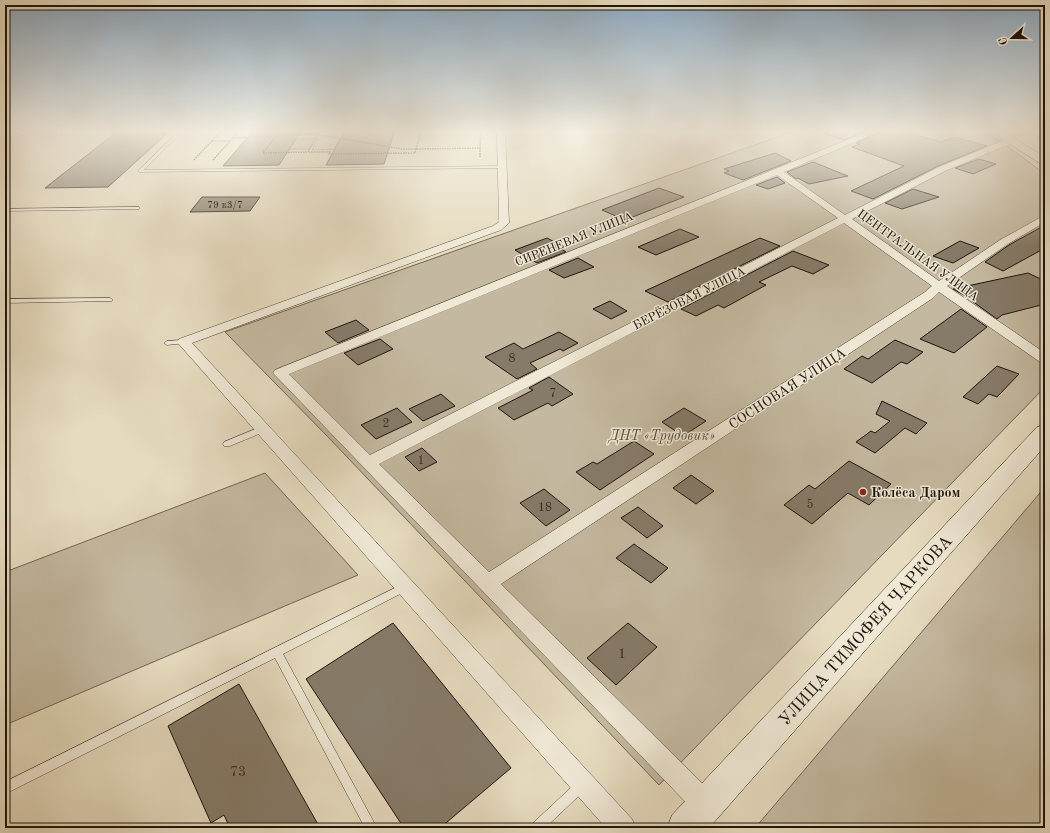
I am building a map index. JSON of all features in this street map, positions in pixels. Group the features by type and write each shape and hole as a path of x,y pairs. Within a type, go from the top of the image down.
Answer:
{"main road":[{"name":"УЛИЦА ТИМОФЕЯ ЧАРКОВА","path":"685,828 1045,432"}],"street":[{"path":"502,169 504,223 496,228 184,342 623,828"},
{"name":"СИРЕНЕВАЯ УЛИЦА","path":"369,462 280,373 782,169"},
{"name":"БЕРЁЗОВАЯ УЛИЦА","path":"369,462 942,169"},
{"name":"ЦЕНТРАЛЬНАЯ УЛИЦА","path":"777,171 846,218 953,298 1045,359"},
{"name":"СОСНОВАЯ УЛИЦА","path":"488,583 929,295 938,286 1004,242 1045,218"},
{"path":"369,462 706,805"}],"lane":[{"path":"142,169 140,171 332,169"},
{"path":"5,210 136,208"},
{"path":"5,301 110,300"},
{"path":"167,343 184,342"},
{"path":"227,444 263,429"},
{"path":"5,788 405,587"},
{"path":"277,652 371,828"},
{"path":"536,828 583,784"}],"green space":[{"name":"ДНТ «Трудовик»","path":"687,169 1038,169 1045,174 1045,387 659,785 328,437 225,332"},
{"path":"265,473 358,575 5,725 5,572"},
{"path":"1045,487 1045,828 755,828"}],"building":[{"path":"69,169 128,169 108,187 45,188"},
{"path":"724,169 771,169 743,180 724,173 729,171"},
{"path":"795,169 830,169 848,176 809,184 798,178 796,179 787,172"},
{"path":"898,169 932,169 873,199 851,191"},
{"path":"958,169 985,169 973,174"},
{"path":"777,177 785,183 768,189 756,185"},
{"path":"659,188 684,197 625,220 602,210"},
{"path":"913,189 939,197 902,209 885,203"},
{"path":"202,197 260,197 250,211 190,212"},
{"path":"1045,225 1045,248 1003,271 985,262 1009,245"},
{"path":"680,229 699,237 656,255 638,247"},
{"path":"547,238 564,247 560,248 566,252 537,263 515,250"},
{"path":"760,238 780,246 668,302 645,291"},
{"path":"960,241 979,248 953,263 933,256"},
{"path":"793,251 829,265 813,274 792,266 759,282 766,285 724,308 718,305 696,316 681,309"},
{"path":"578,258 594,267 564,278 549,270"},
{"path":"1028,273 1045,281 1045,304 1002,315 997,319 972,301 973,300 953,289"},
{"path":"610,301 627,311 611,319 593,309"},
{"path":"961,309 987,327 954,353 920,339"},
{"path":"356,320 369,330 338,343 325,332"},
{"path":"559,332 578,343 563,351 560,349 530,363 537,369 517,379 485,357 514,343 523,349"},
{"path":"380,339 393,349 358,365 344,353"},
{"path":"895,340 923,352 907,364 901,362 872,383 844,369 862,356 868,359"},
{"path":"997,366 1019,374 997,397 989,394 978,404 963,397"},
{"path":"549,377 573,394 552,406 548,403 514,420 498,408 533,390 529,388"},
{"path":"441,394 455,406 423,421 409,409"},
{"path":"882,401 927,423 916,434 905,428 875,453 856,442 871,431 875,433 890,421 876,414"},
{"path":"397,408 412,422 376,439 361,425"},
{"path":"684,408 706,421 683,436 662,422"},
{"path":"634,441 654,454 600,490 576,472 593,462 597,464"},
{"path":"422,448 437,462 419,471 405,457"},
{"path":"849,461 891,484 869,505 848,493 812,524 784,505 809,485 815,489"},
{"path":"691,475 714,491 696,504 673,488"},
{"path":"544,489 570,510 546,526 520,503"},
{"path":"638,507 663,526 647,538 621,518"},
{"path":"634,544 668,568 651,583 616,558"},
{"path":"393,623 511,768 440,828 404,828 306,679"},
{"path":"628,623 657,647 616,685 587,658"},
{"path":"239,684 320,828 230,828 224,815 211,823 168,726"}],"place":[{"name":"Колёса Даром","path":"863,492"}]}
